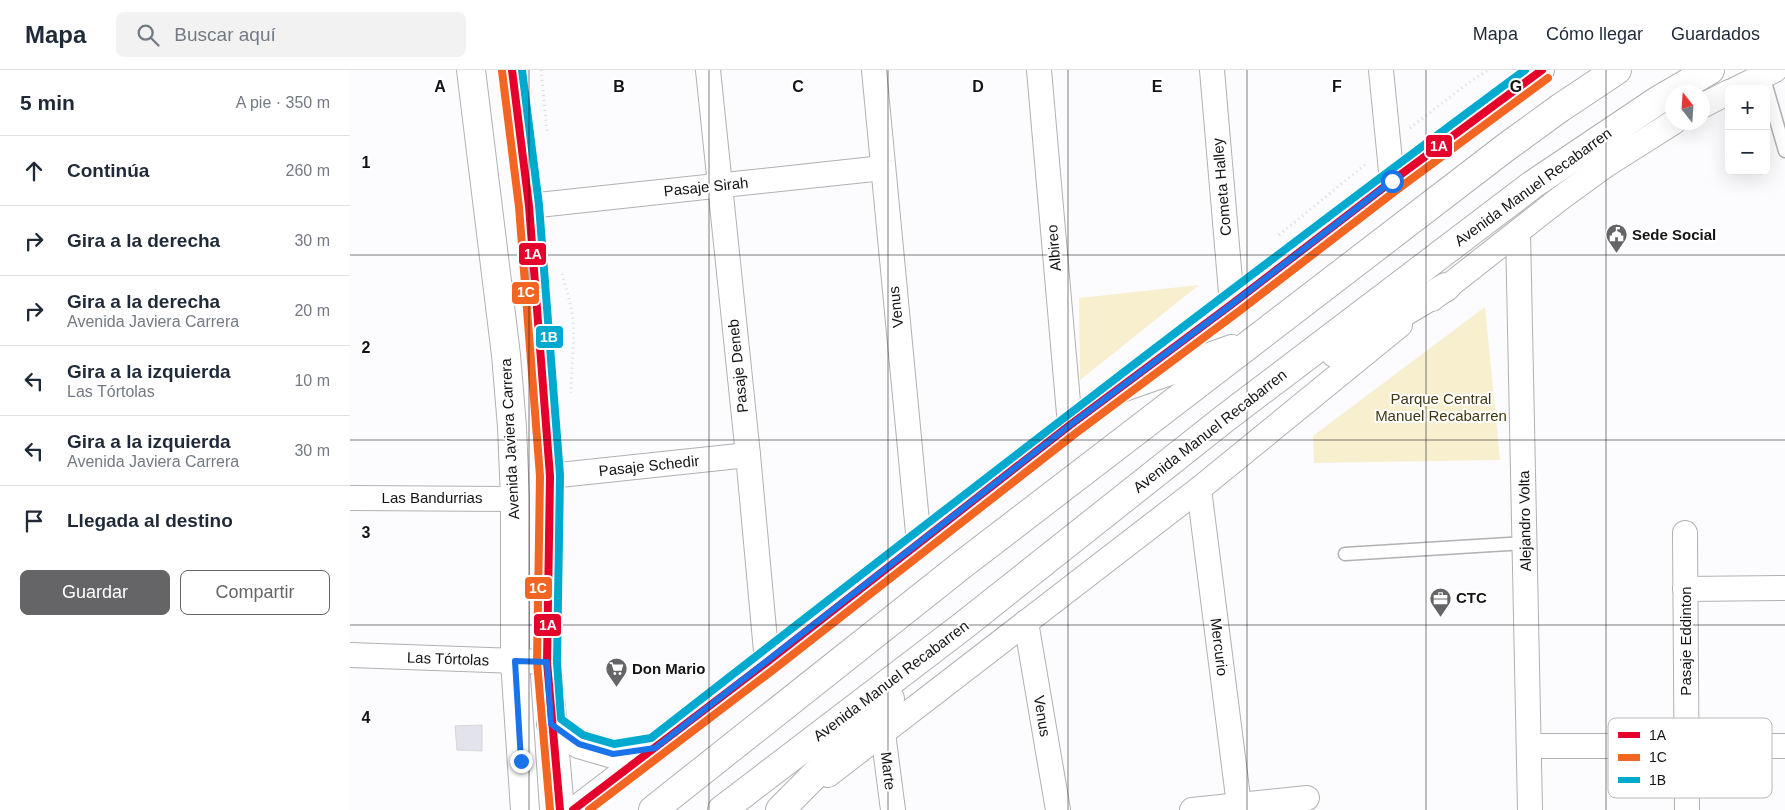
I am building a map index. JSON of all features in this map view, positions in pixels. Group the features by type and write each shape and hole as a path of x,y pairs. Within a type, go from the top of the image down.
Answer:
{"main road":[{"name":"Avenida Javiera Carrera","path":"471,70 506,355 512,427 515,499 515,661 525,810"},
{"path":"512,70 529,206 550,476 547,662 560,810"},
{"path":"653,810 964,564 1505,148 1617,70"},
{"name":"Avenida Manuel Recabarren","path":"722,810 963,626 1224,419 1532,185 1657,101 1710,70"},
{"path":"492,239 500,226 510,216 529,206"},
{"path":"1224,419 1446,287"},
{"path":"1120,388 1255,341"},
{"path":"782,810 963,626"},
{"path":"551,724 579,744 613,754 655,748"}],"street":[{"name":"Pasaje Deneb","path":"708,70 748,455 766,662"},
{"name":"Venus","path":"874,70 920,543"},
{"name":"Albireo","path":"1039,70 1070,425"},
{"name":"Cometa Halley","path":"1212,70 1232,304"},
{"path":"1381,70 1392,181"},
{"path":"573,810 1070,425 1542,70"},
{"path":"1744,85 1769,73"},
{"path":"1710,102 1725,94"},
{"name":"Avenida Manuel Recabarren","path":"782,810 1198,490 1446,287 1606,165 1665,128"},
{"name":"Pasaje Sirah","path":"529,206 883,168"},
{"name":"Alejandro Volta","path":"1518,232 1530,810"},
{"name":"Pasaje Schedir","path":"550,476 584,474 748,455"},
{"name":"Mercurio","path":"1198,490 1239,805"},
{"name":"Las Bandurrias","path":"350,498 515,499"},
{"name":"Pasaje Eddinton","path":"1685,533 1687,718"},
{"path":"1686,589 1785,588"},
{"name":"Venus","path":"1026,622 1058,810"},
{"name":"Las Tórtolas","path":"350,655 547,662"},
{"name":"Marte","path":"883,733 893,810"},
{"path":"1530,746 1608,746"},
{"path":"1772,746 1785,746"},
{"path":"1192,810 1307,798"}],"lane":[{"path":"1769,73 1785,151"},
{"path":"1346,554 1525,543"}],"green space":[{"path":"1199,285 1080,380 1079,298"},
{"name":"Parque Central Manuel Recabarren","path":"1485,307 1500,460 1314,463 1313,436"}],"building":[{"path":"482,725 482,751 457,750 455,726"}],"transit line":[{"name":"1A","path":"512,70 529,206 550,476 547,662 560,810"},
{"name":"1B","path":"522,70 539,205 560,475 557,662 561,719 583,735 614,744 651,738 1195,318 1525,70"},
{"name":"1A","path":"573,810 767,662 1070,425 1542,70"},
{"name":"1C","path":"502,71 519,207 540,476 537,662 550,810"},
{"name":"1C","path":"589,810 773,670 1076,433 1548,78"}],"place":[{"name":"Sede Social","path":"1616,254"},
{"name":"CTC","path":"1440,617"},
{"name":"Don Mario","path":"616,688"}],"route":[{"path":"521,761 515,661 547,662 551,724 579,744 613,754 655,748 1070,425 1392,181"}]}
